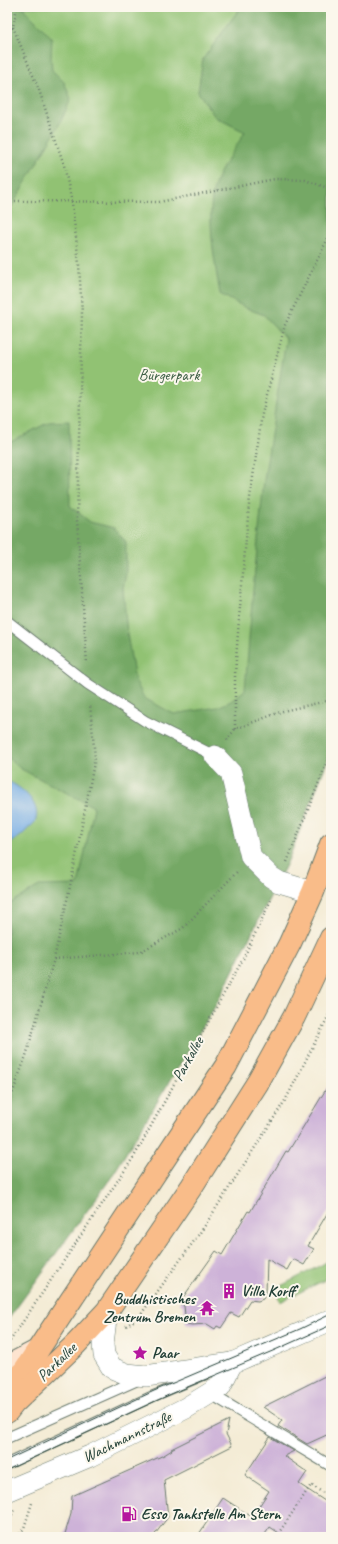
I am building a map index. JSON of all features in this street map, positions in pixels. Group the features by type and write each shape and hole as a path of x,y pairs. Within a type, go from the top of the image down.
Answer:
{"main road":[{"name":"Parkallee","path":"7,1387 24,1371 226,1066 290,943 313,892 331,844"},
{"name":"Parkallee","path":"7,1412 14,1403 87,1333 107,1311 192,1186 258,1082 294,1017 331,938"},
{"path":"7,1371 14,1363 36,1351"}],"street":[{"path":"215,756 231,773 251,857 271,877 279,882 313,892"},
{"name":"Parkallee","path":"107,1311 103,1344 104,1355 112,1368 127,1374 146,1376"},
{"path":"146,1376 232,1363 331,1320"},
{"name":"Wachmannstraße","path":"7,1491 90,1456 186,1408 220,1387 232,1363"}],"lane":[{"path":"7,621 88,684 145,722 215,756"},
{"path":"7,1464 151,1398 232,1363"},
{"path":"7,1438 146,1376"},
{"path":"209,1393 331,1466"}],"path":[{"path":"7,36 13,27 17,7"},
{"path":"13,27 39,90 53,129 64,165 72,203"},
{"path":"7,200 72,203 159,202 275,179 305,180 331,189"},
{"path":"331,232 285,325 262,414 249,505 239,619 235,674 235,729 283,711 331,700"},
{"name":"Parkallee","path":"7,1344 135,1155 244,959 279,882 331,752"},
{"path":"54,959 140,952 183,928 251,857"},
{"path":"276,1537 311,1485 331,1498"}],"green space":[{"name":"Bürgerpark","path":"7,7 331,7 331,743 7,1316"},
{"path":"7,7 24,7 24,9 52,38 52,70 64,82 71,99 60,123 12,206 7,204"},
{"path":"331,7 331,752 287,863 216,1005 111,1178 7,1321 7,908 9,904 39,886 78,885 94,807 21,769 7,757 7,444 49,422 69,421 70,506 90,522 114,528 126,542 126,574 123,588 127,634 135,680 144,698 174,714 218,707 231,701 245,690 264,480 286,339 264,315 246,308 220,294 212,236 211,205 213,191 223,167 245,132 215,117 198,92 203,59 240,8"},
{"path":"331,1252 331,1277 280,1302 275,1289 325,1263"}],"water":[{"path":"7,781 18,787 29,797 36,809 37,816 35,822 20,837 7,843"}],"building":[{"path":"331,1081 331,1207 308,1246 314,1249 304,1265 293,1259 287,1270 267,1259 266,1294 263,1299 258,1301 250,1300 239,1317 231,1313 221,1328 217,1326 215,1329 207,1324 186,1324 184,1306 179,1303 216,1251 222,1255 248,1211 250,1212 286,1151 288,1152"},
{"path":"331,1373 331,1433 307,1444 278,1426 282,1420 263,1407"},
{"path":"229,1420 226,1434 232,1446 164,1480 168,1517 153,1537 64,1537 71,1514 72,1496 164,1455 172,1450 171,1449"},
{"path":"270,1437 294,1451 284,1456 307,1472 299,1484 331,1505 331,1537 285,1537 270,1527 263,1537 197,1537 223,1498 252,1517 269,1491 245,1475"}],"tram line":[{"path":"7,1460 154,1391 300,1329 331,1314"},
{"path":"7,1470 171,1394 331,1325"}],"place":[{"name":"Villa Korff","path":"229,1291"},
{"name":"Buddhistisches Zentrum Bremen","path":"207,1308"},
{"name":"Paar","path":"140,1353"},
{"name":"Esso Tankstelle Am Stern","path":"129,1514"}]}
